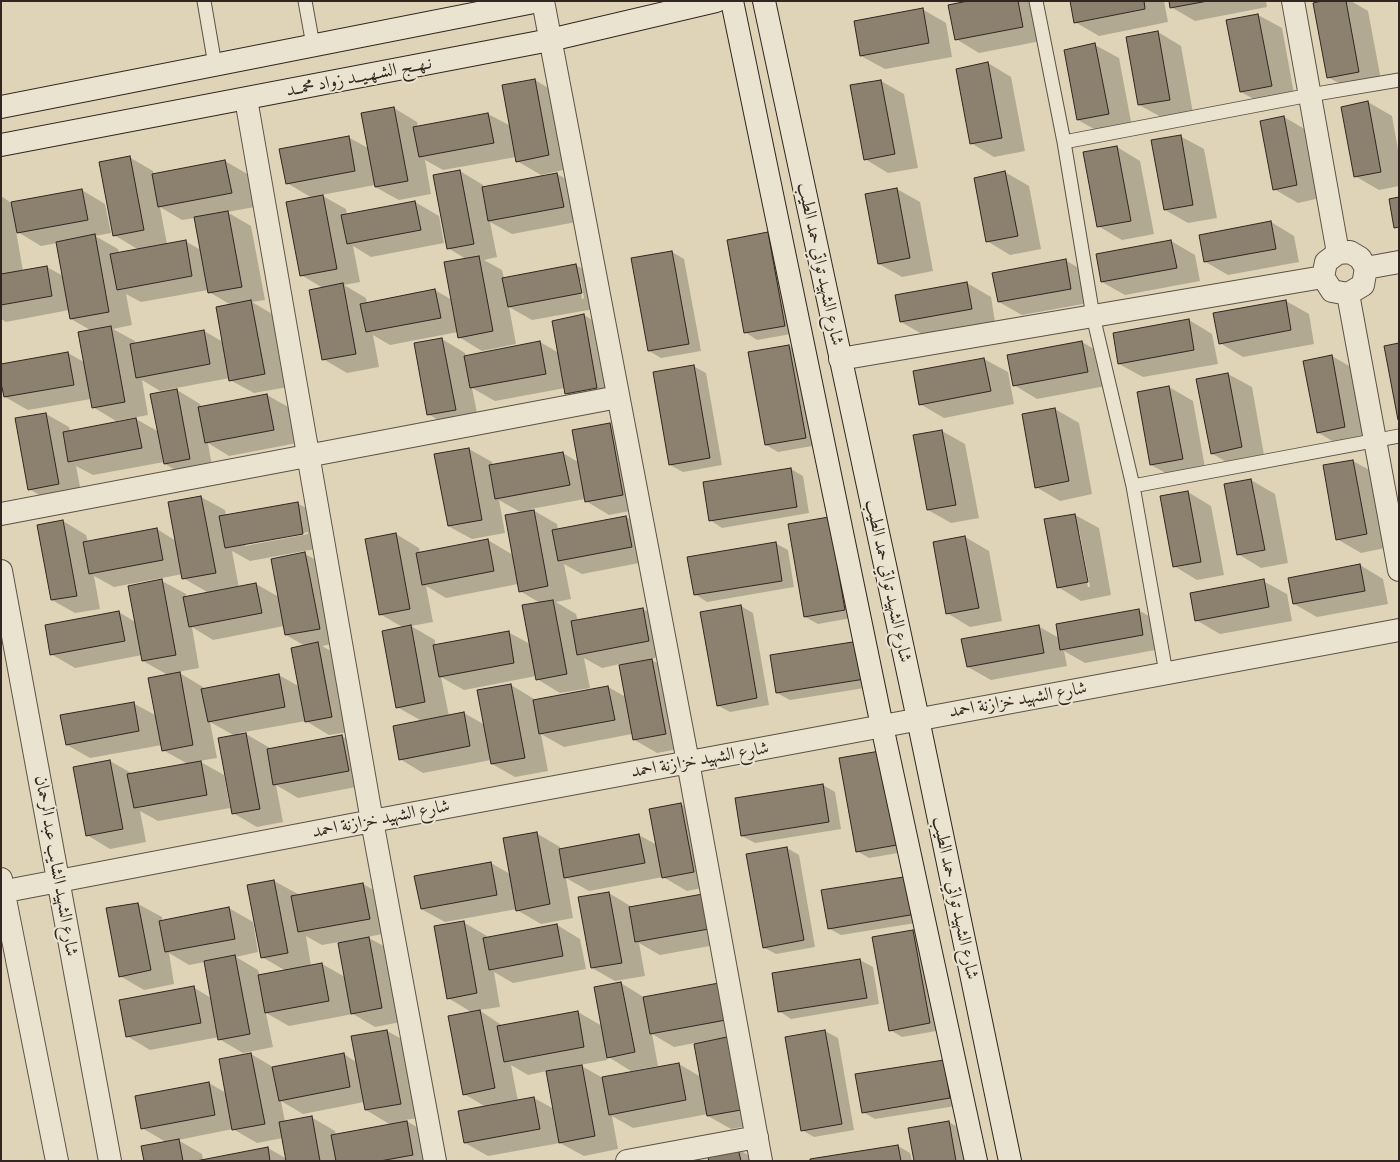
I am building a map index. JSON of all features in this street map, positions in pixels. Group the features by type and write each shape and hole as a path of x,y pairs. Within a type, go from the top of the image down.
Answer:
{"street":[{"path":"1,107 215,65 502,5 539,1"},
{"path":"543,1 688,762 761,1161"},
{"name":"نـهــج الشـهـيــد زواد محمــد","path":"1,146 550,40 716,1"},
{"name":"شارع الشهيد تواتي حمد الطيب","path":"732,1 882,726 976,1161"},
{"name":"شارع الشهيد تواتي حمد الطيب","path":"764,1 918,719 1010,1161"},
{"path":"1293,1 1338,253"},
{"path":"246,99 372,821 435,1161"},
{"path":"1350,252 1360,258 1366,268 1363,285 1348,294 1332,291 1323,277 1326,262 1338,253 1350,252"},
{"path":"1366,268 1399,262"},
{"path":"840,359 1323,277"},
{"path":"1348,294 1399,570"},
{"path":"1,514 618,396"},
{"name":"شارع الشهيد الشايب عبد الرحمان","path":"1,571 110,1161"},
{"name":"شارع الشهيد خزازنة احمد","path":"2,887 59,881 372,821 1399,630"},
{"path":"2,887 57,1161"},
{"path":"626,1161 757,1137"}],"lane":[{"path":"204,1 215,65"},
{"path":"305,1 313,45"},
{"path":"1036,1 1064,142 1093,316 1133,486 1166,673"},
{"path":"1064,142 1310,95 1399,80"},
{"path":"1133,486 1399,436"}],"building":[{"path":"968,1 1018,1 1023,27 955,40 948,5"},
{"path":"1070,1 1144,1 1145,9 1074,23"},
{"path":"1169,1 1208,1 1170,8"},
{"path":"1322,1 1346,1 1359,72 1327,78 1313,3"},
{"path":"923,8 929,43 860,56 854,21"},
{"path":"1258,14 1272,86 1240,92 1226,20"},
{"path":"1158,31 1170,100 1138,105 1126,37"},
{"path":"1095,43 1109,114 1077,120 1064,50"},
{"path":"988,62 1002,138 970,144 956,69"},
{"path":"535,79 549,155 516,162 502,85"},
{"path":"881,80 895,154 864,160 850,85"},
{"path":"1368,101 1381,172 1354,177 1341,107"},
{"path":"394,107 408,181 375,187 361,113"},
{"path":"488,113 494,143 419,157 413,127"},
{"path":"1284,116 1297,185 1273,190 1260,121"},
{"path":"1181,135 1193,205 1164,210 1151,140"},
{"path":"349,136 355,171 286,184 279,149"},
{"path":"1117,146 1131,221 1097,227 1083,152"},
{"path":"130,156 144,230 113,236 99,162"},
{"path":"225,160 232,193 158,207 152,174"},
{"path":"460,170 474,244 447,249 433,175"},
{"path":"1005,171 1018,236 986,242 974,178"},
{"path":"557,173 564,207 488,221 482,187"},
{"path":"897,188 910,258 878,264 865,194"},
{"path":"82,189 88,220 17,233 11,202"},
{"path":"323,195 337,269 300,276 286,202"},
{"path":"1399,197 1399,227 1394,228 1389,199"},
{"path":"415,201 421,230 347,244 341,215"},
{"path":"228,211 242,287 208,293 194,217"},
{"path":"1271,221 1276,249 1204,262 1199,235"},
{"path":"768,232 785,326 744,333 727,240"},
{"path":"95,234 109,312 70,319 56,242"},
{"path":"186,240 192,276 117,290 110,254"},
{"path":"1171,240 1177,268 1101,282 1096,254"},
{"path":"672,251 689,344 648,351 631,258"},
{"path":"479,256 493,331 458,338 444,262"},
{"path":"1066,259 1071,289 998,302 992,273"},
{"path":"576,264 582,293 508,307 502,278"},
{"path":"47,266 52,296 1,305 1,274"},
{"path":"967,282 972,309 900,322 895,295"},
{"path":"343,283 356,354 322,360 309,290"},
{"path":"435,289 441,318 366,332 360,304"},
{"path":"251,300 265,374 229,381 216,307"},
{"path":"1286,300 1291,330 1219,344 1213,313"},
{"path":"584,314 597,388 565,394 552,321"},
{"path":"1189,319 1194,350 1118,364 1113,333"},
{"path":"111,326 125,402 92,408 78,332"},
{"path":"204,330 210,364 136,378 130,344"},
{"path":"442,338 456,410 427,415 414,343"},
{"path":"540,341 546,374 470,388 464,356"},
{"path":"1082,341 1088,372 1013,386 1007,355"},
{"path":"1399,343 1399,420 1398,420 1384,346"},
{"path":"789,345 806,438 765,445 748,352"},
{"path":"68,352 74,385 4,397 1,383 1,364"},
{"path":"1332,355 1345,427 1317,433 1303,361"},
{"path":"984,358 991,391 919,405 913,371"},
{"path":"694,365 710,458 669,465 653,372"},
{"path":"1228,373 1242,447 1211,454 1196,379"},
{"path":"1169,386 1183,459 1150,465 1137,392"},
{"path":"177,389 190,459 164,464 150,394"},
{"path":"267,394 274,430 205,443 198,407"},
{"path":"1055,408 1069,481 1035,488 1022,414"},
{"path":"46,413 59,484 28,490 15,418"},
{"path":"136,418 142,448 68,462 63,432"},
{"path":"610,423 623,495 585,502 572,430"},
{"path":"942,430 956,505 927,510 913,435"},
{"path":"469,448 482,520 448,526 434,454"},
{"path":"563,452 570,485 495,499 489,465"},
{"path":"1353,460 1367,534 1336,540 1323,465"},
{"path":"791,468 797,507 709,521 703,482"},
{"path":"1251,479 1265,550 1237,555 1224,484"},
{"path":"1188,491 1201,562 1173,567 1160,496"},
{"path":"201,496 216,573 182,579 168,502"},
{"path":"298,502 303,534 225,548 219,516"},
{"path":"534,510 548,586 519,592 505,515"},
{"path":"1075,514 1088,582 1057,588 1044,519"},
{"path":"626,516 632,547 558,561 552,530"},
{"path":"829,517 845,610 804,617 788,524"},
{"path":"63,520 77,596 51,600 37,525"},
{"path":"157,528 163,560 89,574 83,542"},
{"path":"396,533 410,609 379,615 365,539"},
{"path":"965,536 979,608 946,614 933,542"},
{"path":"488,539 494,571 422,585 416,553"},
{"path":"776,542 782,581 694,595 687,557"},
{"path":"305,552 320,629 285,635 271,559"},
{"path":"1360,564 1365,591 1293,604 1288,578"},
{"path":"162,579 176,655 142,661 128,586"},
{"path":"1264,579 1269,607 1195,621 1190,593"},
{"path":"256,583 262,613 189,627 183,597"},
{"path":"553,600 567,674 536,680 522,605"},
{"path":"741,605 757,698 717,706 700,612"},
{"path":"643,608 649,641 577,655 571,621"},
{"path":"1139,609 1143,635 1060,650 1056,624"},
{"path":"119,611 125,641 50,655 45,625"},
{"path":"411,625 425,702 396,708 382,631"},
{"path":"1039,625 1044,653 967,667 961,639"},
{"path":"509,631 514,663 439,677 433,645"},
{"path":"859,641 865,679 776,693 770,655"},
{"path":"318,642 332,717 305,722 291,648"},
{"path":"652,659 666,734 633,740 619,665"},
{"path":"180,672 193,745 162,751 148,678"},
{"path":"279,674 285,707 208,722 201,689"},
{"path":"511,684 525,758 491,764 477,690"},
{"path":"608,686 615,720 539,734 533,700"},
{"path":"134,702 139,731 66,745 60,715"},
{"path":"464,712 470,746 399,760 393,726"},
{"path":"246,733 260,809 232,814 218,738"},
{"path":"342,735 349,771 273,785 267,749"},
{"path":"880,751 897,845 856,852 839,758"},
{"path":"110,760 123,829 86,836 73,767"},
{"path":"201,761 207,795 134,808 127,774"},
{"path":"823,784 829,822 741,836 735,798"},
{"path":"681,803 694,872 662,878 649,809"},
{"path":"537,832 550,904 516,911 503,838"},
{"path":"639,834 645,863 564,878 559,849"},
{"path":"787,847 804,940 763,948 746,854"},
{"path":"491,862 497,895 421,909 414,876"},
{"path":"910,876 916,914 828,929 821,890"},
{"path":"274,880 288,953 261,958 247,885"},
{"path":"363,883 370,919 298,932 291,896"},
{"path":"609,892 622,963 591,968 578,897"},
{"path":"703,894 709,929 635,942 629,907"},
{"path":"138,903 151,970 119,977 106,908"},
{"path":"229,907 235,939 165,952 159,921"},
{"path":"464,921 477,993 447,999 434,926"},
{"path":"557,924 563,956 489,970 483,938"},
{"path":"913,930 930,1023 889,1031 872,937"},
{"path":"369,937 382,1008 351,1014 338,943"},
{"path":"235,955 250,1034 218,1040 204,961"},
{"path":"860,959 867,998 778,1012 772,973"},
{"path":"322,963 329,1001 265,1013 258,975"},
{"path":"621,982 635,1052 607,1058 594,987"},
{"path":"719,983 726,1020 650,1034 643,997"},
{"path":"194,986 201,1023 126,1037 119,1000"},
{"path":"480,1010 495,1088 463,1095 448,1016"},
{"path":"578,1011 584,1047 504,1062 497,1026"},
{"path":"387,1030 401,1104 365,1110 351,1036"},
{"path":"825,1030 842,1124 801,1131 785,1037"},
{"path":"727,1037 741,1110 707,1116 694,1044"},
{"path":"251,1053 265,1124 232,1130 219,1059"},
{"path":"344,1053 350,1087 279,1101 272,1067"},
{"path":"944,1060 950,1098 862,1113 855,1074"},
{"path":"679,1063 686,1100 609,1115 602,1077"},
{"path":"582,1065 595,1136 559,1143 546,1071"},
{"path":"209,1082 215,1115 141,1129 135,1096"},
{"path":"534,1097 540,1129 464,1143 458,1111"},
{"path":"312,1116 320,1161 286,1161 279,1122"},
{"path":"407,1121 413,1155 380,1161 336,1161 331,1135"},
{"path":"949,1121 956,1161 914,1161 908,1128"},
{"path":"179,1139 183,1161 144,1161 141,1146"},
{"path":"898,1145 901,1161 810,1161 810,1159"},
{"path":"268,1147 270,1161 196,1161"},
{"path":"738,1148 741,1161 709,1161 707,1155"}]}
